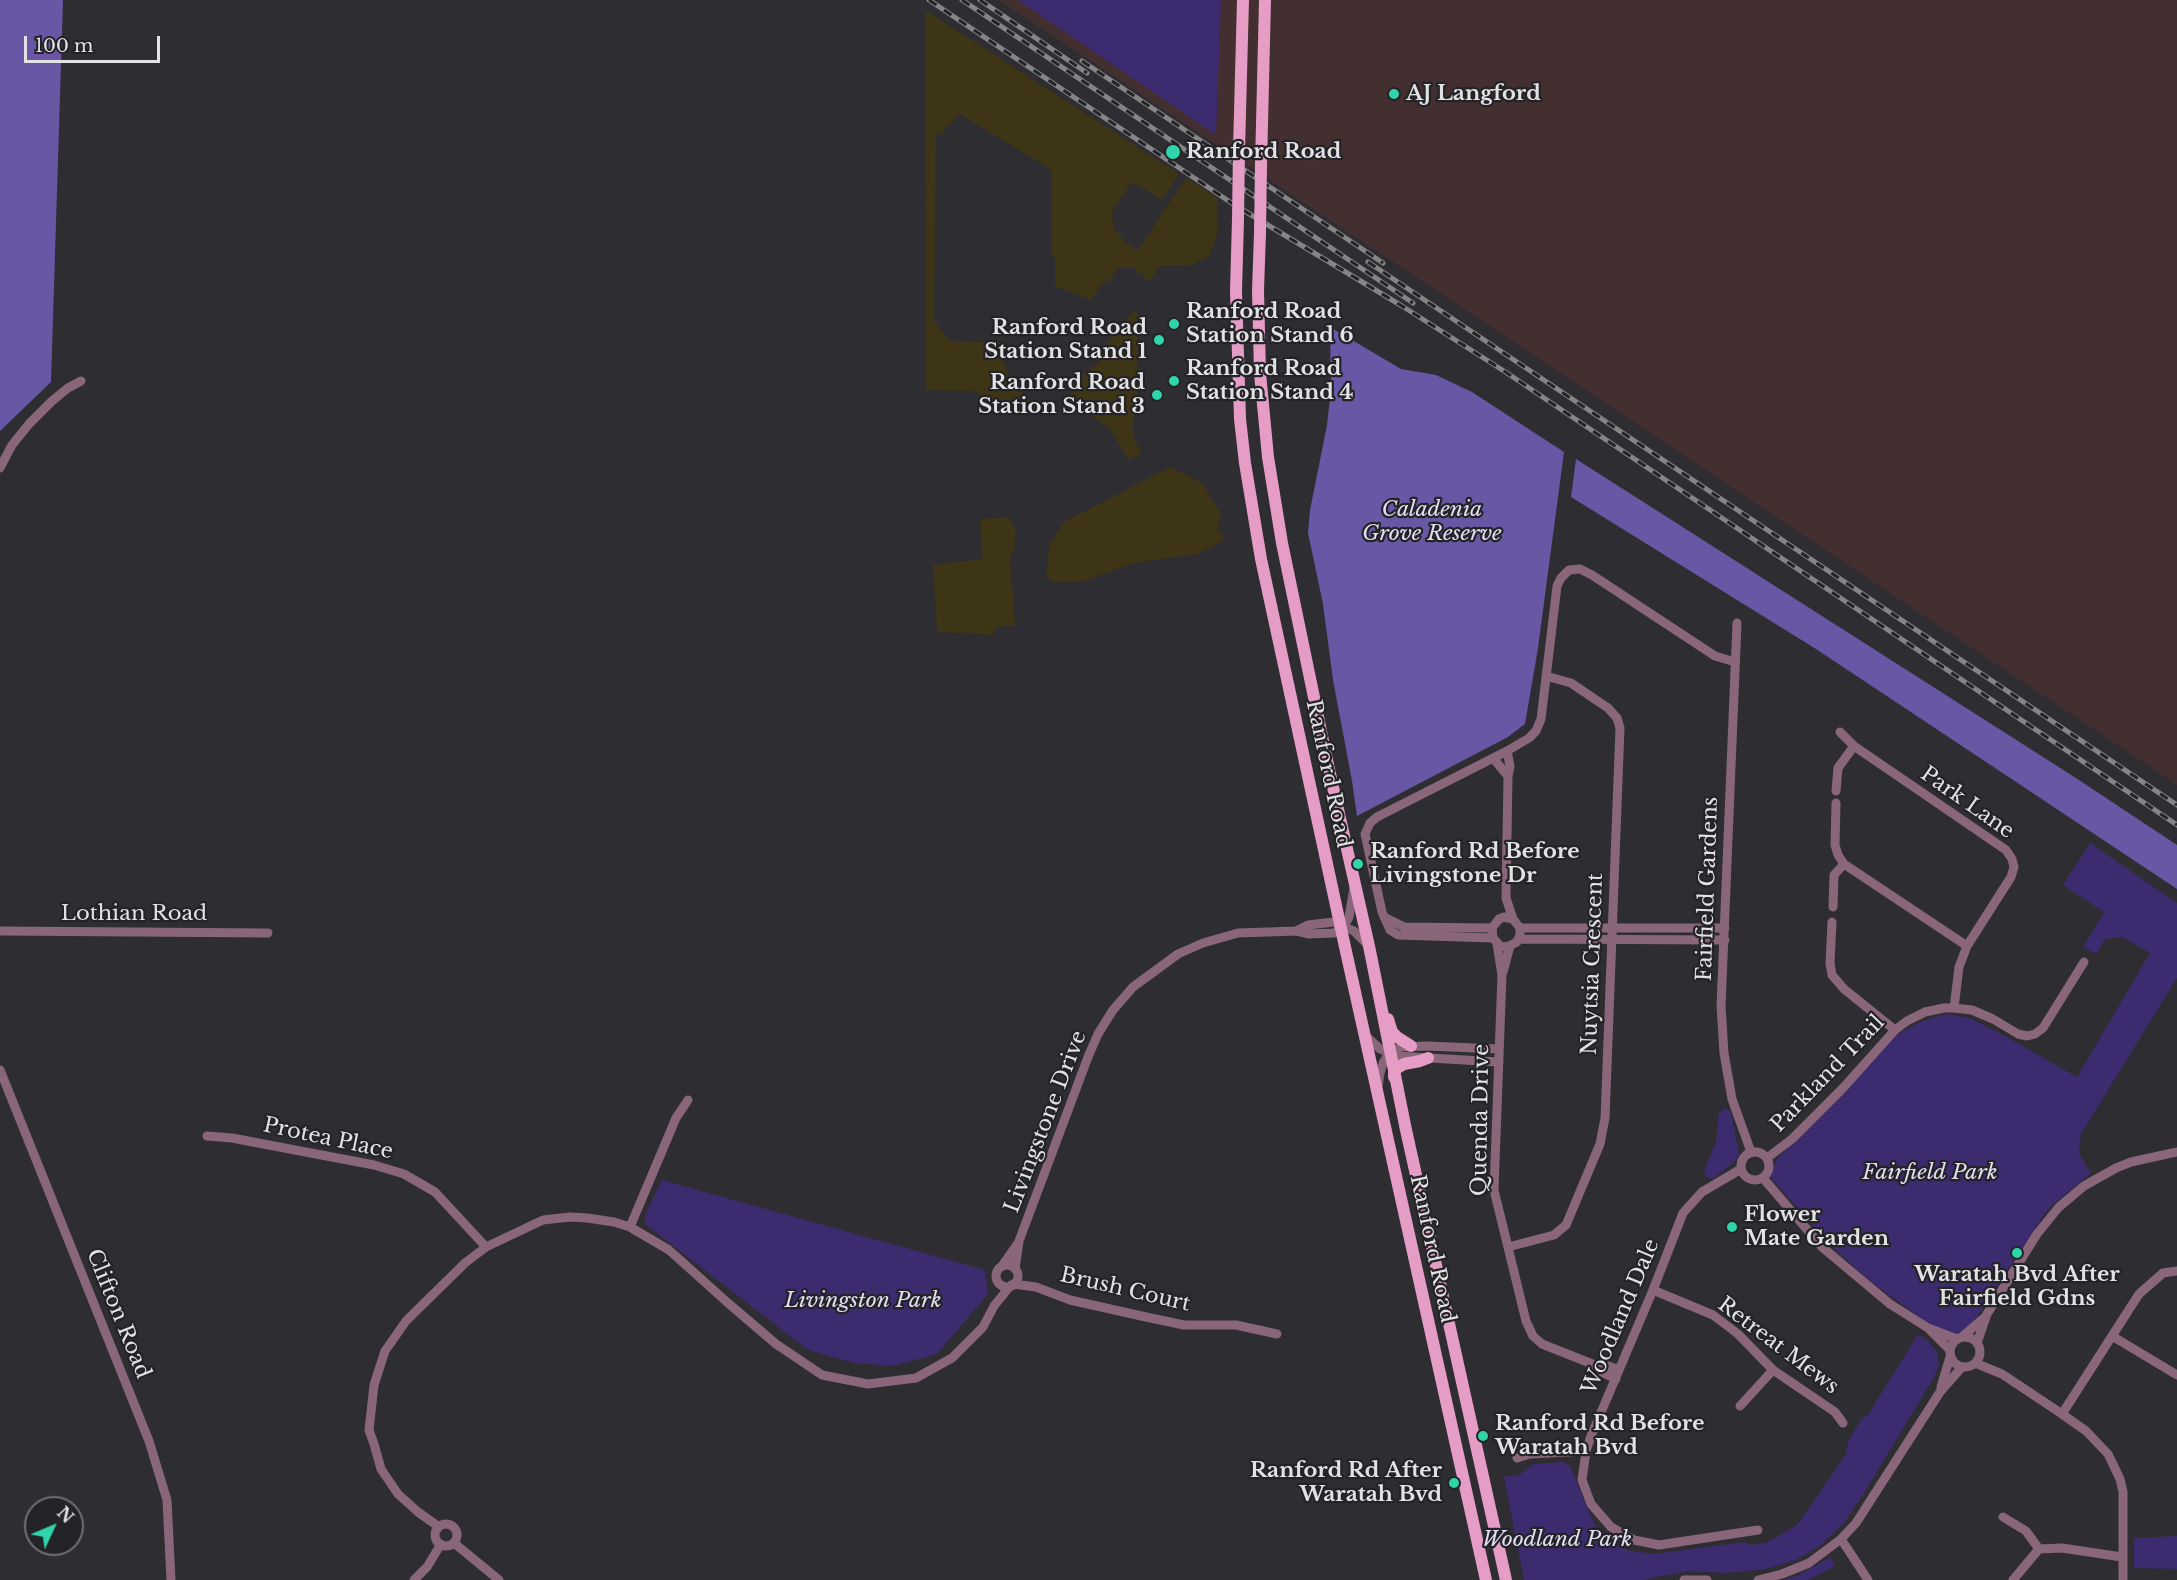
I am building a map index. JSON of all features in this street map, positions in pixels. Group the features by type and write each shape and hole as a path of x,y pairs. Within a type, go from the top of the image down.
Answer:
{"main road":[{"name":"Ranford Road","path":"1243,0 1236,291 1238,374 1245,463 1261,559 1335,898 1338,925 1365,1035 1486,1580"},
{"name":"Ranford Road","path":"1265,0 1258,290 1260,373 1270,468 1283,546 1328,765 1369,946 1394,1077 1506,1580"},
{"path":"1377,987 1392,1032 1411,1046"},
{"path":"1394,1077 1397,1068 1404,1064 1428,1058"},
{"path":"1502,1562 1516,1580"}],"street":[{"path":"1,463 29,424 58,396 81,381"},
{"path":"1725,940 1519,939 1510,946 1503,947 1495,941 1398,935 1390,930 1384,917 1365,834 1377,817 1507,751 1536,731 1540,719 1557,586 1569,570 1580,569 1600,580 1715,656 1735,662"},
{"name":"Fairfield Gardens","path":"1737,623 1721,1006 1724,1053 1732,1099 1752,1152"},
{"name":"Nuytsia Crescent","path":"1508,1247 1554,1235 1566,1225 1600,1144 1605,1118 1620,728 1617,718 1608,708 1571,683 1546,676"},
{"name":"Park Lane","path":"1840,732 1854,746 2006,850 2012,859 2014,867 2011,877 1967,946 1959,967 1954,1008"},
{"path":"1836,791 1838,768 1854,746"},
{"path":"1492,928 1499,919 1506,898 1510,766 1507,751"},
{"path":"1493,758 1508,776"},
{"path":"1836,803 1835,845 1844,864 1967,946"},
{"path":"1833,907 1834,875 1844,864"},
{"path":"1355,882 1350,914 1338,925 1359,935 1369,946"},
{"path":"1506,898 1513,919 1520,928 1519,939"},
{"path":"1384,917 1404,927 1492,928"},
{"path":"1499,919 1504,917 1513,919"},
{"path":"1832,922 1830,963 1832,975 1844,989 1895,1030"},
{"name":"Livingstone Drive","path":"1296,931 1308,925 1338,925"},
{"name":"Livingstone Drive","path":"1002,1266 1019,1241 1098,1034 1113,1010 1133,987 1178,954 1203,943 1238,933 1296,931 1330,935 1338,925"},
{"path":"1492,928 1495,941"},
{"path":"1520,928 1725,928"},
{"name":"Lothian Road","path":"0,930 268,933"},
{"name":"Quenda Drive","path":"1495,941 1502,975"},
{"name":"Quenda Drive","path":"1510,946 1502,975 1494,1190 1526,1322 1533,1336 1542,1344 1595,1365 1603,1364 1617,1374"},
{"name":"Parkland Trail","path":"1767,1158 1792,1139 1843,1088 1895,1030 1907,1021 1925,1012 1954,1008 1972,1010 2018,1034 2027,1036 2035,1034 2043,1029 2084,962"},
{"path":"1365,1035 1380,1049 1403,1057 1499,1062"},
{"path":"1378,1093 1380,1073 1389,1053 1401,1047 1499,1049"},
{"name":"Clifton Road","path":"0,1070 149,1441 167,1500 171,1580"},
{"path":"630,1227 676,1118 688,1100"},
{"name":"Protea Place","path":"207,1136 232,1138 374,1165 404,1174 435,1192 486,1247"},
{"path":"1752,1152 1761,1153 1767,1158 1770,1167 1763,1178 1753,1180 1747,1177 1741,1169 1743,1159 1752,1152"},
{"path":"1928,1328 1950,1353 1955,1363 1962,1367 1971,1366 1975,1363 1988,1314 2043,1225 2068,1198 2116,1168 2131,1162 2177,1152"},
{"name":"Woodland Dale","path":"1741,1169 1702,1192 1683,1213 1586,1451 1582,1480 1591,1504 1611,1527 1634,1540 1659,1545 1758,1530"},
{"path":"1763,1178 1822,1247 1896,1308 1928,1328 1960,1338 1970,1338 2002,1374"},
{"path":"439,1527 398,1494 381,1469 369,1430 374,1385 385,1351 406,1321 465,1263 486,1247 543,1220 587,1218 630,1227 669,1250 776,1344 822,1375 868,1384 916,1378 952,1358 983,1327 994,1306 1012,1285 1016,1271 1011,1266 1002,1266 998,1269 994,1306"},
{"name":"Livingstone Drive","path":"1016,1271 1019,1241"},
{"name":"Brush Court","path":"1016,1271 1036,1287"},
{"path":"2062,1414 2139,1294 2163,1273 2177,1271"},
{"path":"996,1279 1002,1285 1012,1285"},
{"name":"Brush Court","path":"1012,1285 1036,1287 1070,1300 1184,1325 1236,1325 1277,1334"},
{"name":"Retreat Mews","path":"1653,1290 1713,1315 1738,1334 1773,1370 1835,1412 1843,1423"},
{"path":"1940,1392 1950,1353 1960,1338 1988,1314"},
{"path":"2112,1335 2177,1375"},
{"path":"1975,1363 2002,1374 2062,1414 2101,1444 2108,1454 2120,1479 2123,1580"},
{"path":"1758,1580 1782,1574 1809,1563 1841,1539 1856,1523 1940,1392 1962,1367"},
{"path":"1740,1406 1773,1370"},
{"path":"1517,1458 1530,1454 1586,1451"},
{"path":"2003,1517 2026,1531 2039,1549"},
{"path":"444,1525 454,1527 457,1538 454,1543 448,1546 441,1544 436,1537 439,1527 444,1525"},
{"path":"1841,1539 1868,1580"},
{"path":"454,1543 499,1580"},
{"path":"414,1580 427,1568 441,1544"},
{"path":"2013,1580 2039,1549 2062,1548 2122,1557"},
{"path":"1684,1580 1707,1580"}],"shaded area":[{"path":"999,0 2177,0 2177,785 1578,385"}],"green space":[{"path":"0,0 63,0 51,382 0,431"},
{"path":"1018,0 1221,0 1216,135"},
{"name":"Caladenia Grove Reserve","path":"1330,327 1401,369 1436,375 1472,392 1564,452 1538,648 1525,724 1508,737 1357,816 1333,680 1323,604 1308,533 1331,389"},
{"path":"1576,459 2177,845 2177,889 1816,649 1571,497"},
{"name":"Fairfield Park","path":"2090,843 2177,903 2177,978 2081,1134 2079,1154 2091,1173 2048,1209 1967,1332 1948,1338 1870,1281 1828,1243 1770,1177 1776,1160 1898,1034 1920,1022 1946,1014 1969,1018 2077,1077 2150,953 2122,937 2105,939 2096,954 2083,947 2104,912 2063,885"},
{"path":"1725,1108 1731,1112 1739,1153 1736,1160 1713,1179 1706,1177 1704,1171 1716,1142 1719,1113"},
{"name":"Livingston Park","path":"662,1180 985,1270 988,1294 937,1354 892,1366 854,1363 808,1350 645,1224 645,1215"},
{"name":"Woodland Park","path":"1918,1334 1937,1352 1939,1365 1933,1379 1844,1523 1821,1545 1796,1560 1766,1569 1727,1573 1687,1571 1642,1580 1524,1580 1504,1477 1519,1475 1534,1464 1564,1462 1570,1466 1596,1528 1611,1541 1627,1550 1653,1554 1744,1542 1752,1545 1768,1542 1797,1525 1846,1454 1848,1441 1862,1418 1868,1415"},
{"path":"2177,1536 2177,1569 2134,1568 2134,1538"},
{"path":"1831,1557 1835,1566 1808,1580 1782,1580 1797,1576"}],"sand":[{"path":"925,10 1179,174 1162,200 1136,184 1130,184 1113,210 1112,217 1114,228 1127,244 1138,250 1186,178 1218,198 1217,235 1209,256 1190,266 1160,266 1150,280 1145,280 1143,274 1137,273 1135,268 1118,268 1108,283 1104,281 1091,300 1055,286 1055,258 1052,256 1052,170 958,113 952,124 947,125 942,134 936,134 934,321 950,341 1000,342 1003,361 1010,378 1027,398 1046,409 1044,413 1026,404 1015,395 1006,409 975,391 926,390"},
{"path":"1133,311 1137,312 1137,404 1132,425 1134,438 1142,453 1128,460 1110,429 1074,404 1069,396 1085,373 1102,358 1102,351 1118,327 1122,327"},
{"path":"1170,467 1202,483 1221,514 1217,529 1224,537 1220,543 1197,554 1134,563 1083,581 1052,581 1046,575 1050,544 1064,522"},
{"path":"1008,517 1016,530 1014,550 1010,558 1015,626 995,627 994,635 937,632 933,565 982,559 980,519"}],"railway":[{"path":"929,0 1233,204 1402,306 1507,373 2177,825"},
{"path":"962,0 1413,303"},
{"path":"980,0 1087,73"},
{"path":"1082,61 1383,263"},
{"path":"1368,262 2177,805"}],"place":[{"name":"AJ Langford","path":"1394,94"},
{"name":"Ranford Road","path":"1173,152"},
{"name":"Ranford Road Station Stand 6","path":"1174,324"},
{"name":"Ranford Road Station Stand 1","path":"1159,340"},
{"name":"Ranford Road Station Stand 4","path":"1174,381"},
{"name":"Ranford Road Station Stand 3","path":"1157,395"},
{"name":"Ranford Rd Before Livingstone Dr","path":"1358,864"},
{"name":"Flower Mate Garden","path":"1732,1227"},
{"name":"Waratah Bvd After Fairfield Gdns","path":"2017,1253"},
{"name":"Ranford Rd Before Waratah Bvd","path":"1483,1436"},
{"name":"Ranford Rd After Waratah Bvd","path":"1454,1483"}]}
